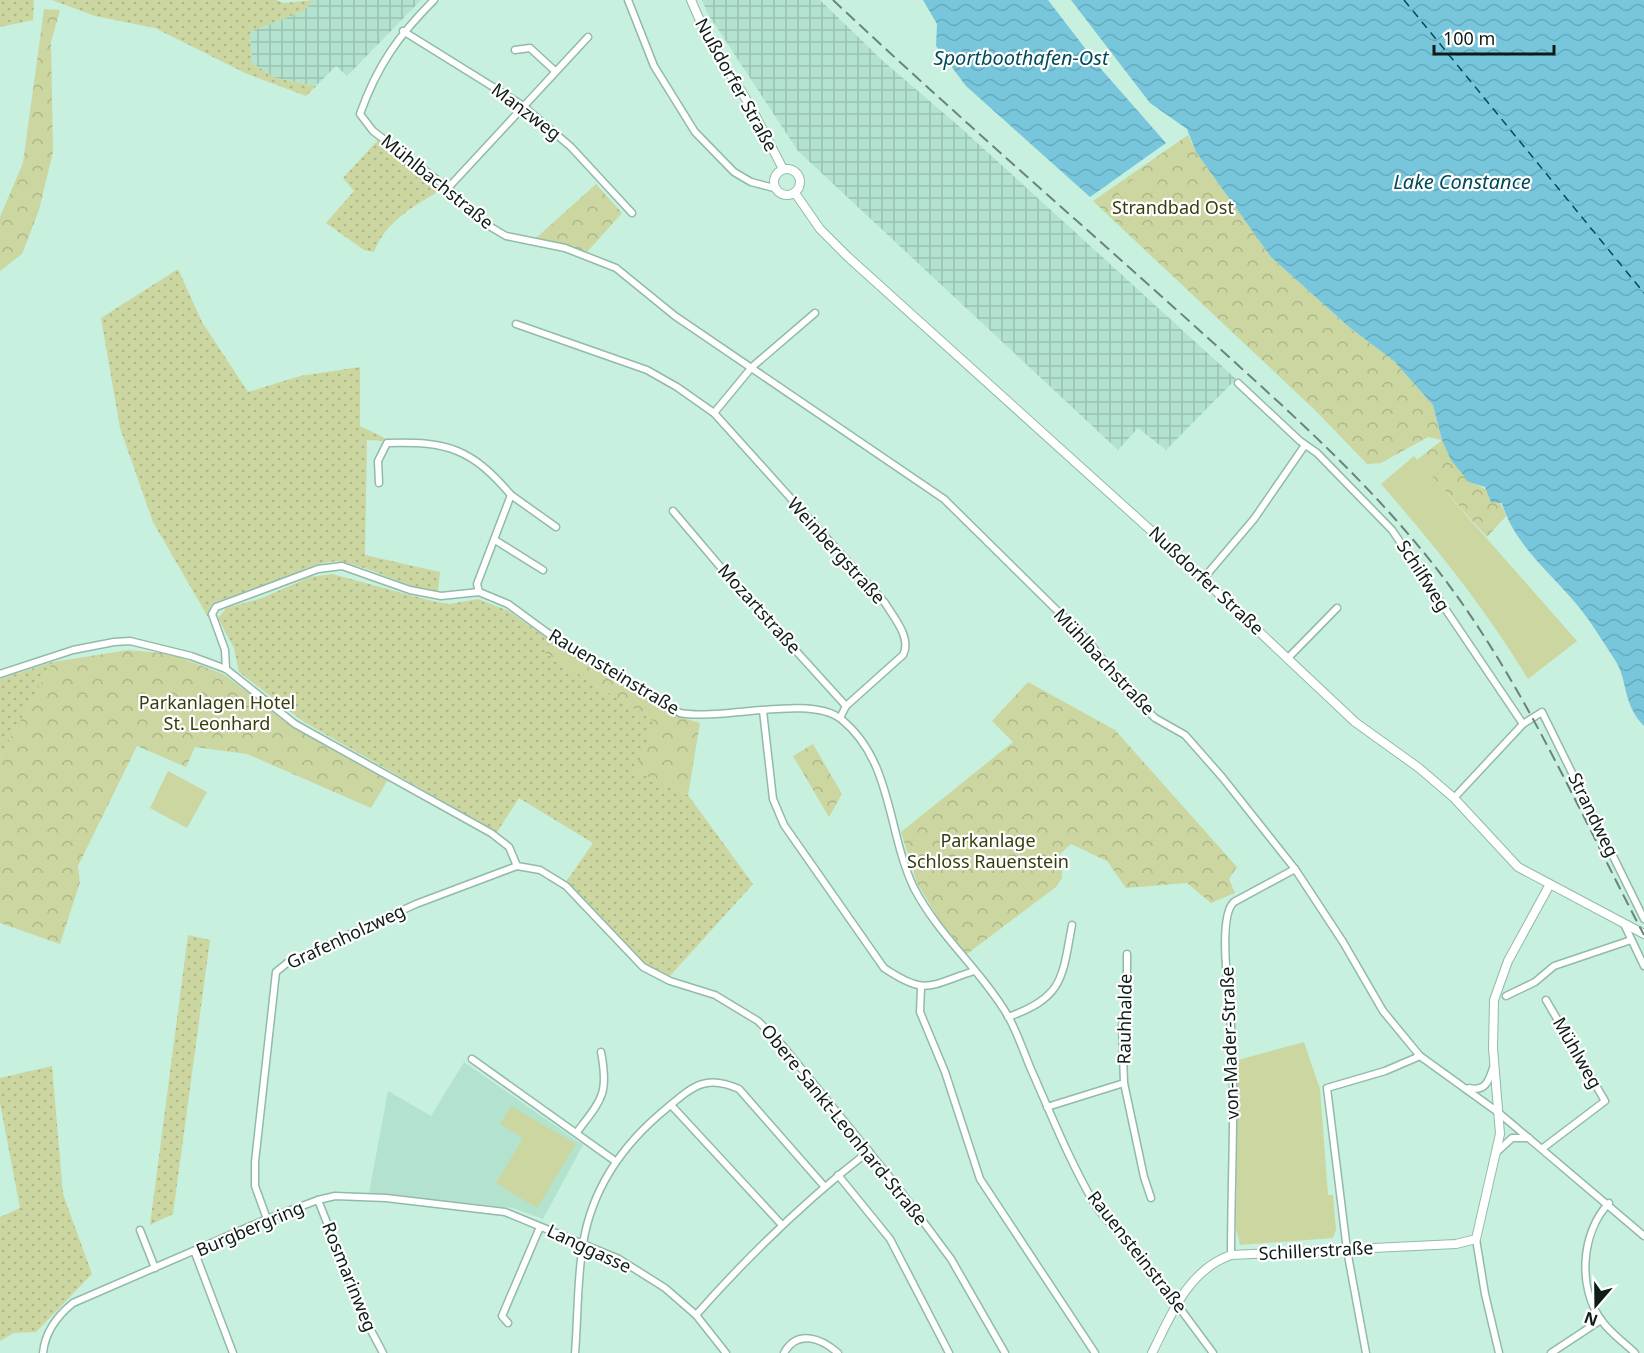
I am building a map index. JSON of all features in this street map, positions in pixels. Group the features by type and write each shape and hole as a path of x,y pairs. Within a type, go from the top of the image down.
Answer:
{"street":[{"path":"403,32 434,0"},
{"path":"628,0 654,66 695,132 734,172 751,182 774,188 783,196 795,193"},
{"name":"Nußdorfer Straße","path":"691,0 707,37 751,107 783,169"},
{"name":"Mühlbachstraße","path":"403,32 384,59 360,114 373,131 448,188 484,223 506,236 565,248 616,268 675,316 944,499 1088,641 1131,695 1155,718 1185,735 1222,777 1295,869 1343,942 1383,1011 1420,1056 1543,1148 1609,1203 1644,1236"},
{"name":"Manzweg","path":"403,32 522,105 572,147 632,213"},
{"path":"448,188 522,105 588,37"},
{"path":"515,50 530,48 555,71"},
{"name":"Nußdorfer Straße","path":"774,188 775,176 783,169"},
{"name":"Nußdorfer Straße","path":"783,169 795,171 799,176 799,188 795,193 820,229 848,257 1203,579 1355,722 1419,768 1454,798 1518,867 1549,886 1644,934"},
{"path":"714,413 752,367 815,313"},
{"name":"Weinbergstraße","path":"516,324 647,370 677,387 714,413 797,509 885,603 905,638 906,648 903,656 846,706 840,718"},
{"name":"Schilfweg","path":"1238,383 1305,445 1317,453 1392,530 1420,568 1435,596 1523,724"},
{"path":"380,483 378,461 387,443 438,444 466,454 488,468 511,495 556,527"},
{"path":"1203,579 1254,519 1305,445"},
{"path":"479,592 477,584 511,495"},
{"name":"Mozartstraße","path":"673,511 729,578 846,706"},
{"path":"495,540 543,570"},
{"name":"Rauensteinstraße","path":"226,669 225,650 212,614 216,607 318,569 342,566 411,590 441,596 479,592 508,604 568,648 680,713 700,717 812,708 840,718 860,741 880,774 890,804 897,842 914,886 934,923 1008,1017 1047,1107 1095,1204 1178,1304 1213,1353"},
{"path":"1288,658 1336,608"},
{"path":"0,674 73,650 130,641 191,656 226,669 295,724 491,833 508,847 517,866"},
{"path":"763,711 773,800 784,825 884,968 907,983 921,988 974,971"},
{"name":"Strandweg","path":"1523,724 1542,712 1644,919"},
{"path":"1454,798 1523,724"},
{"name":"Obere Sankt-Leonhard-Straße","path":"517,866 540,870 566,886 643,967 670,981 715,994 758,1021 783,1046 869,1151 951,1259 1005,1353"},
{"name":"Grafenholzweg","path":"267,1219 255,1186 255,1162 276,972 286,963 405,909 517,866"},
{"name":"von-Mader-Straße","path":"1231,1256 1234,1045 1226,952 1228,909 1234,902 1295,869"},
{"path":"1499,1353 1485,1294 1476,1239 1498,1151 1499,1113 1492,1019 1498,986 1508,961 1549,886"},
{"path":"1624,924 1644,966"},
{"path":"1008,1017 1033,1008 1052,993 1063,976 1072,925"},
{"path":"1506,996 1535,982 1554,966 1631,940"},
{"name":"Rauhhalde","path":"1127,954 1127,1004 1122,1026 1124,1083 1143,1177 1151,1198"},
{"path":"921,988 920,1012 945,1072 980,1179 1095,1353"},
{"name":"Mühlweg","path":"1543,1148 1605,1101 1546,1000"},
{"path":"577,1132 604,1096 605,1080 601,1052"},
{"path":"1366,1353 1347,1250 1327,1088 1385,1071 1420,1056"},
{"path":"472,1059 615,1161"},
{"path":"1462,1086 1474,1090 1484,1087 1489,1083 1494,1065"},
{"path":"575,1353 583,1243 594,1201 615,1161 641,1129 693,1088 710,1081 722,1082 739,1089 824,1186"},
{"name":"Rauhhalde","path":"1047,1107 1124,1083"},
{"path":"671,1104 782,1225"},
{"path":"1498,1151 1512,1138 1530,1138"},
{"path":"696,1315 744,1261 824,1186 869,1151"},
{"path":"838,1175 890,1239 949,1353"},
{"name":"Burgbergring","path":"43,1353 44,1341 52,1326 73,1303 267,1219 318,1200 335,1196 386,1198 494,1211"},
{"name":"Rosmarinweg","path":"318,1200 366,1321 383,1353"},
{"path":"1609,1203 1597,1218 1588,1240 1586,1260 1590,1296 1601,1320 1635,1353"},
{"name":"Langgasse","path":"494,1211 583,1243 619,1259 665,1288 696,1315 726,1353"},
{"path":"508,1323 502,1316 540,1227"},
{"path":"140,1230 155,1269"},
{"name":"Schillerstraße","path":"1152,1353 1178,1304 1203,1269 1231,1256 1456,1244 1476,1239"},
{"path":"195,1252 233,1353"},
{"path":"1551,1353 1561,1350 1601,1320"},
{"path":"784,1353 794,1340 808,1337 825,1342 838,1353"}],"shaded area":[{"path":"314,0 421,0 347,76 336,66 316,86 275,78 252,63 250,32 303,11"},
{"path":"702,0 820,0 883,61 961,128 1237,380 1166,450 1138,428 1118,450 798,151 708,14"},
{"path":"464,1062 583,1145 543,1219 513,1208 369,1193 388,1091 431,1116"}],"green space":[{"path":"0,0 34,0 33,20 0,27"},
{"path":"52,0 276,0 284,3 314,0 303,11 250,32 252,63 275,78 316,86 306,96 245,73 155,28 95,16"},
{"path":"44,9 60,10 51,42 53,152 39,210 22,254 0,271 0,217 23,163"},
{"name":"Strandbad Ost","path":"1188,135 1196,152 1271,257 1349,327 1394,361 1433,405 1442,440 1428,437 1381,463 1367,464 1317,412 1093,201"},
{"path":"378,140 441,190 411,208 393,223 379,241 374,252 364,250 326,223 354,191 343,178"},
{"path":"1144,172 1154,186 1127,204 1117,191"},
{"path":"596,184 622,213 587,252 535,239"},
{"path":"178,269 202,322 248,392 300,376 360,367 360,426 391,441 367,440 365,555 440,572 438,592 425,590 353,565 332,562 311,567 258,590 228,598 211,606 208,617 153,522 120,428 101,318"},
{"path":"1442,440 1469,482 1492,494 1503,509 1506,516 1487,537 1417,460"},
{"path":"1414,456 1577,641 1528,679 1495,627 1459,578 1381,484"},
{"path":"332,574 432,601 449,604 478,599 509,611 551,641 545,653 656,722 636,771 688,795 753,884 670,976 644,963 566,882 593,843 519,798 497,832 304,722 239,672 234,648 218,618 227,608 262,598 310,577"},
{"path":"551,641 674,715 700,723 688,795 635,771 655,722 545,653"},
{"name":"Parkanlagen Hotel St. Leonhard","path":"128,650 171,654 223,674 289,723 389,778 371,808 247,754 195,747 186,767 137,746 78,866 80,882 60,944 0,923 0,757 53,662"},
{"path":"53,662 0,757 0,679"},
{"name":"Parkanlage Schloss Rauenstein","path":"1028,682 1115,730 1237,867 1229,879 1235,893 1211,903 1187,883 1126,888 1107,861 1071,844 1060,854 1062,878 1056,887 967,954 939,920 917,883 901,832 1013,742 992,721"},
{"path":"813,744 842,794 829,817 793,756"},
{"path":"168,771 207,792 187,828 150,808"},
{"path":"188,935 210,940 173,1214 150,1225"},
{"path":"1304,1042 1320,1089 1328,1195 1333,1195 1336,1230 1333,1238 1240,1245 1236,1229 1238,1060"},
{"path":"52,1066 63,1194 92,1274 36,1332 14,1333 0,1341 0,1217 20,1208 0,1103 0,1078"},
{"path":"511,1106 576,1144 537,1208 496,1183 523,1138 500,1124"}],"water":[{"name":"Sportboothafen-Ost","path":"923,0 1048,0 1101,69 1166,143 1090,197 966,86 936,46 937,24"},
{"name":"Lake Constance","path":"1071,0 1644,0 1644,726 1632,709 1619,667 1588,619 1524,546 1502,503 1491,502 1485,487 1469,482 1451,460 1442,440 1433,405 1394,361 1349,327 1271,257 1196,152 1187,129 1150,103"}],"ferry route":[{"path":"1404,0 1644,293"}],"railway":[{"path":"833,0 1284,407 1347,467 1405,531 1465,607 1494,652 1547,745 1644,935"}]}
